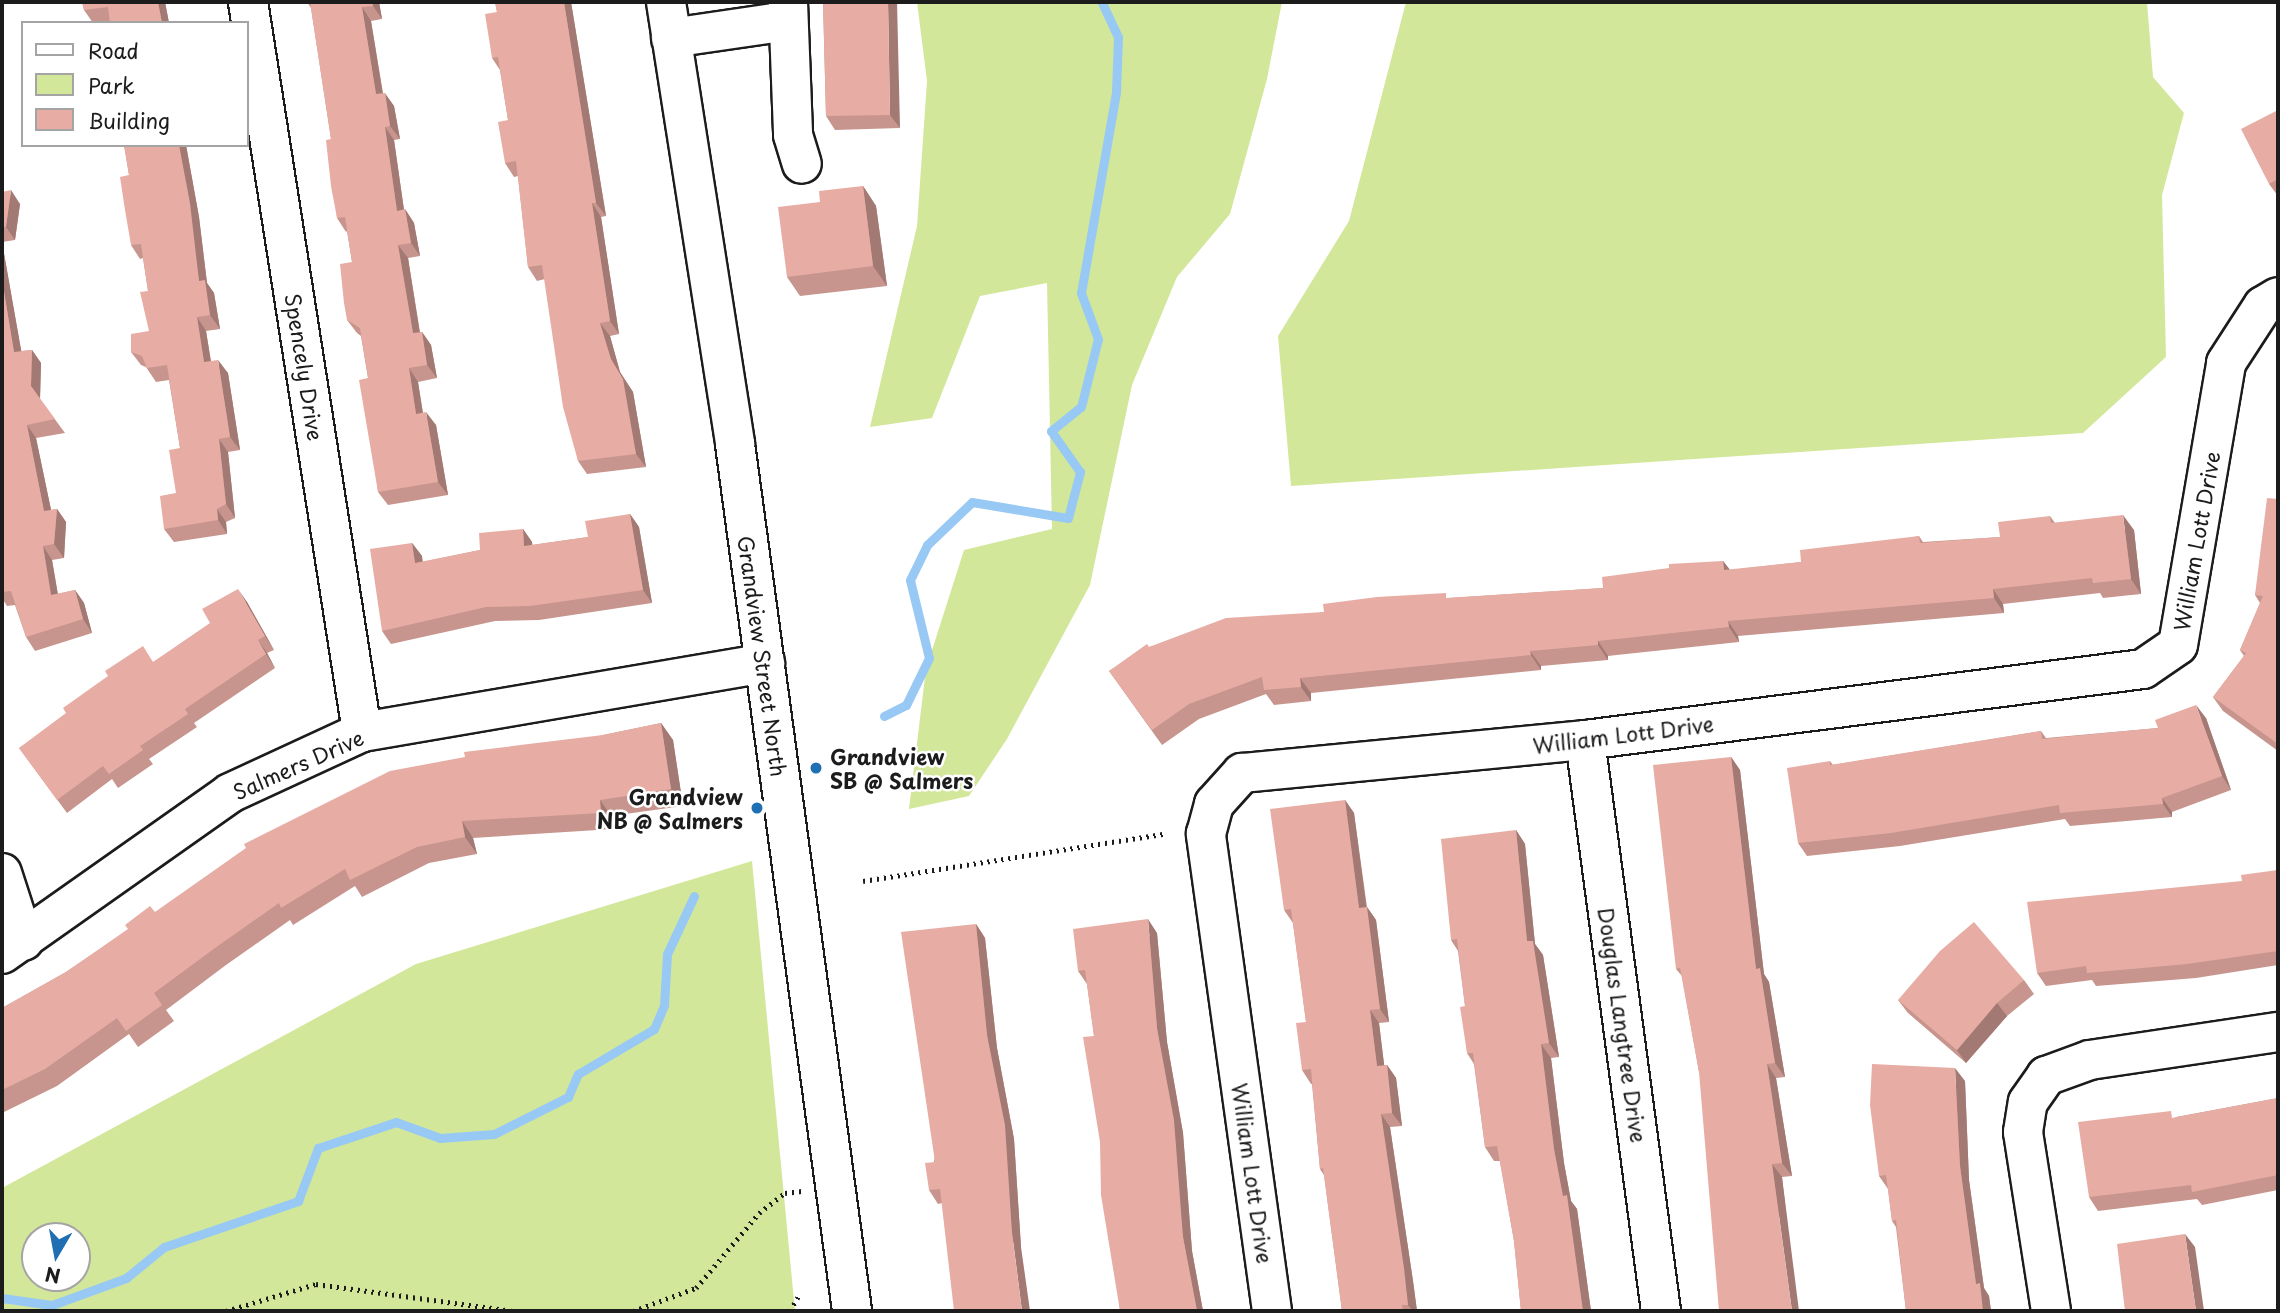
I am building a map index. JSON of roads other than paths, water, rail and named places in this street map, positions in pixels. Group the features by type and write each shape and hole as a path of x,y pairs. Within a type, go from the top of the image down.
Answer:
{"street":[{"name":"Spencely Drive","path":"248,2 362,732"},
{"path":"668,20 787,11 793,135 802,164"},
{"name":"Grandview Street North","path":"668,20 765,663 852,1311"},
{"name":"William Lott Drive","path":"1272,1311 1206,834 1214,804 1242,773 1585,740 2143,669 2178,645 2226,363 2263,306 2278,297"},
{"name":"Salmers Drive","path":"13,948 230,793 362,732 765,663"},
{"name":"Douglas Langtree Drive","path":"1585,740 1661,1311"},
{"path":"2,873 13,948"},
{"path":"2050,1311 2023,1132 2028,1102 2046,1076 2090,1060 2278,1032"}],"waterway":[{"path":"884,716 906,705 929,658 910,580 927,545 972,502 1068,518 1080,472 1051,431 1081,407 1098,339 1081,293 1116,92 1118,37 1102,2"},
{"path":"2,1298 52,1305 126,1278 164,1247 298,1201 318,1148 396,1122 440,1138 494,1134 568,1097 578,1074 654,1029 664,1005 667,954 694,896"}],"place":[{"name":"Grandview SB @ Salmers","path":"816,768"},
{"name":"Grandview NB @ Salmers","path":"757,808"}]}
